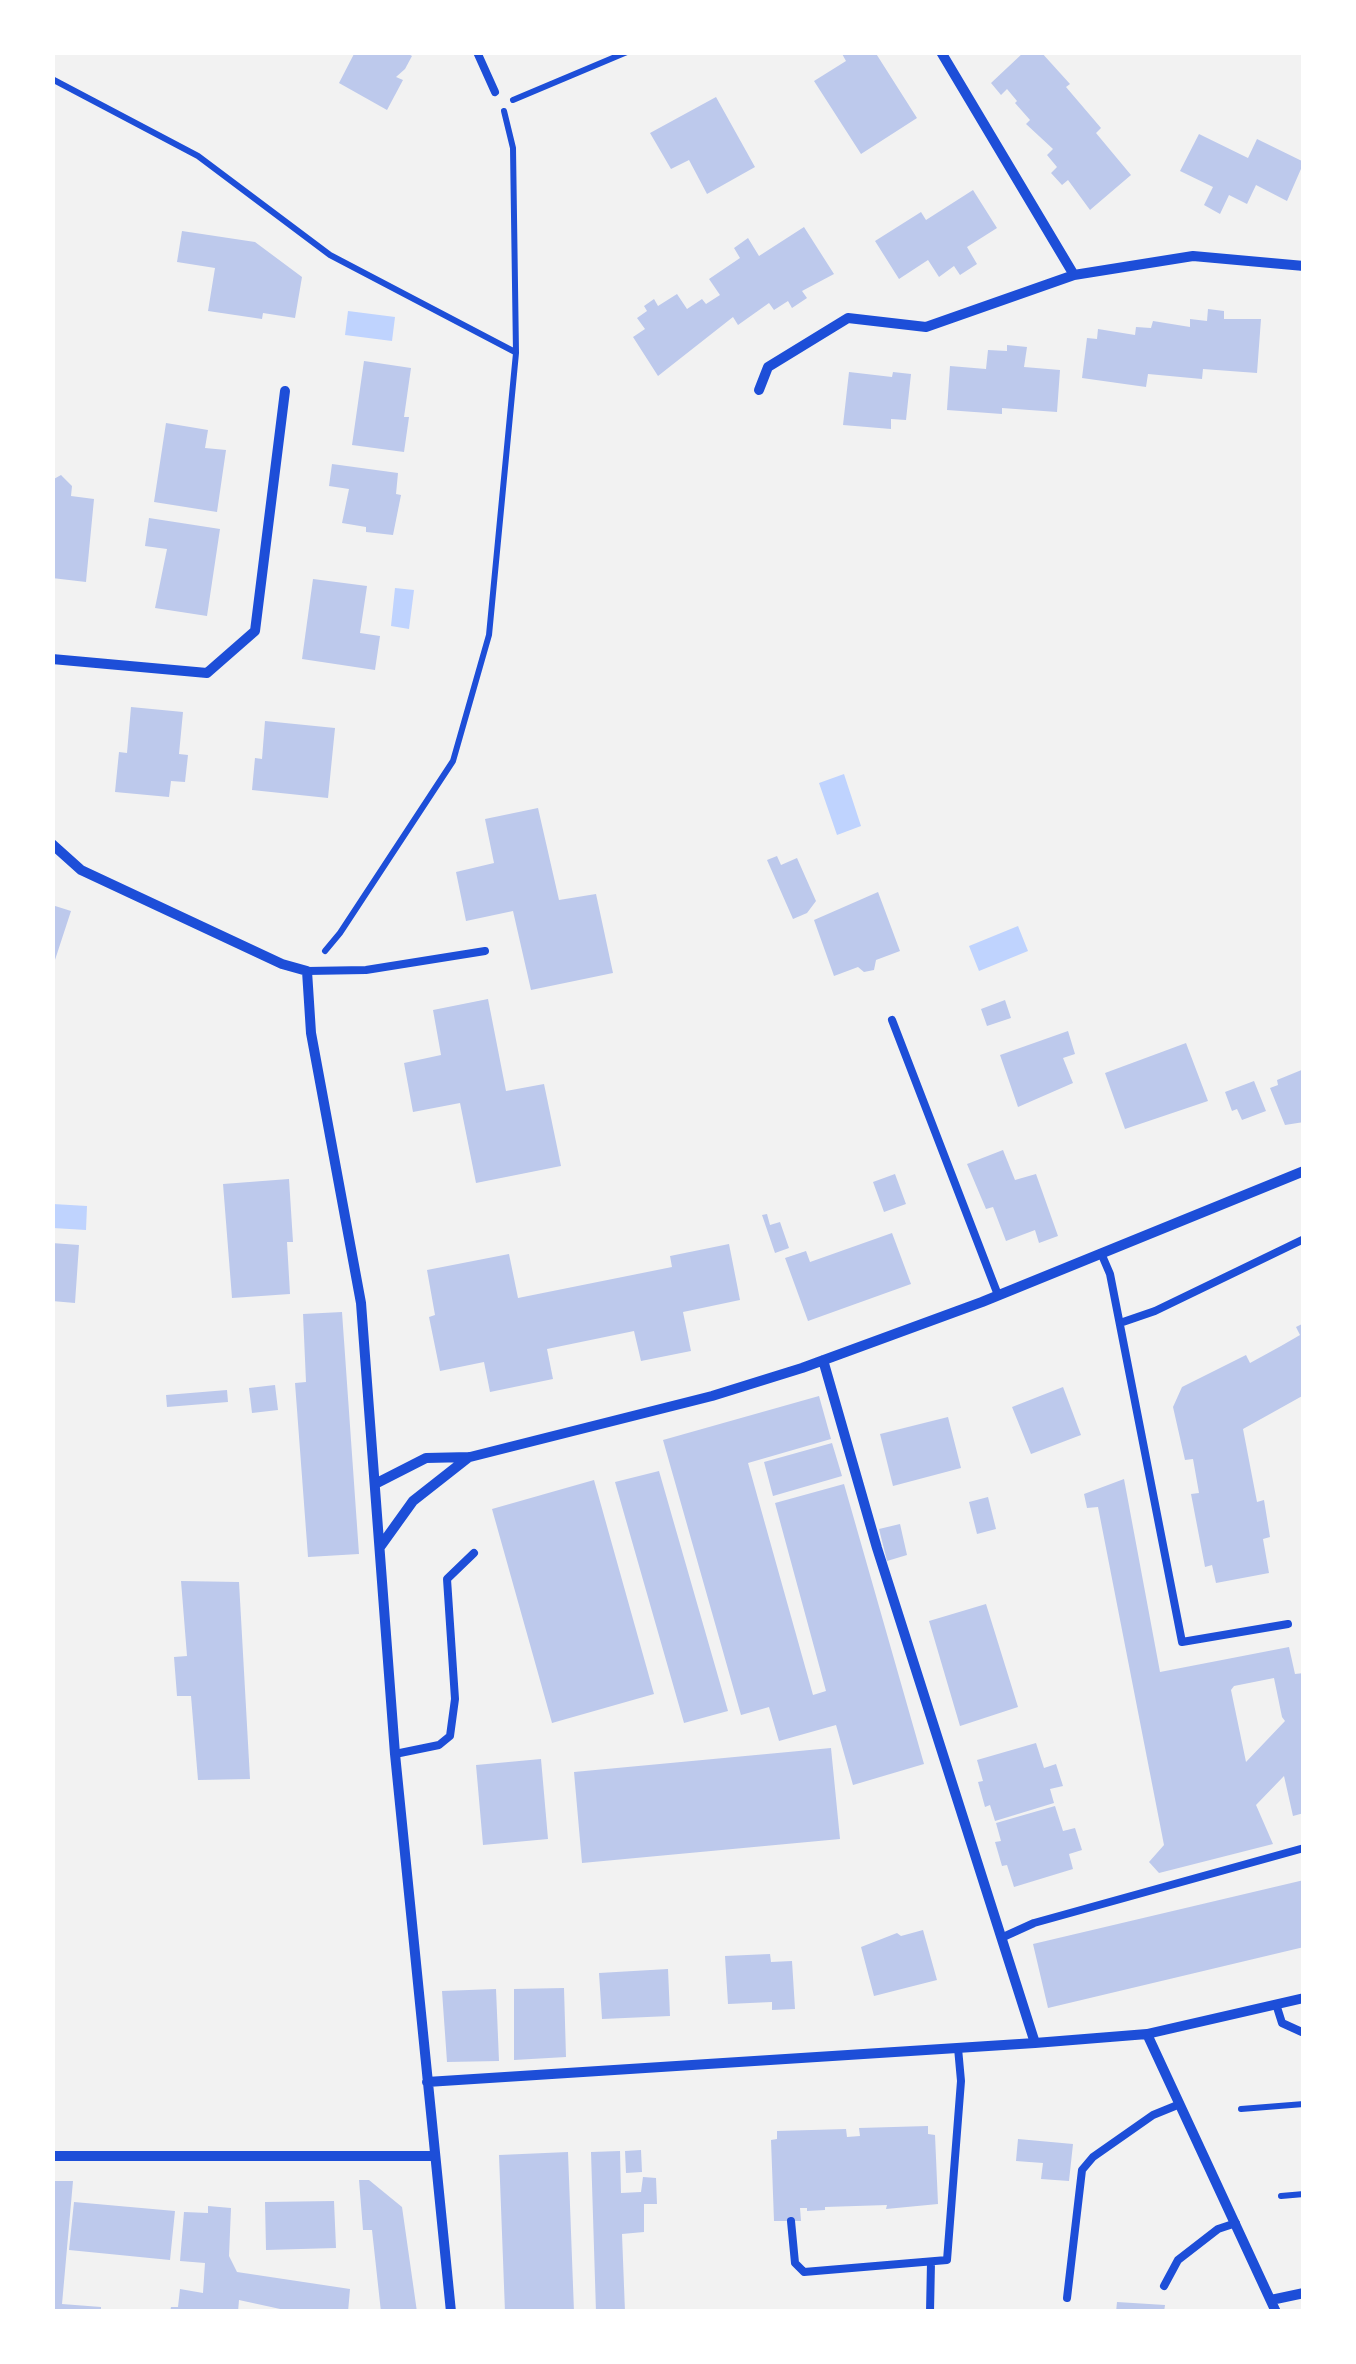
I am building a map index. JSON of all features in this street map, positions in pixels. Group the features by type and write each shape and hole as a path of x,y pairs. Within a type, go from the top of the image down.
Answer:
{"street":[{"path":"941,52 1074,276"},
{"path":"759,390 768,367 848,318 926,327 1074,276 1193,256 1304,266"},
{"path":"52,659 207,673 255,632 286,391"},
{"path":"52,844 80,870 282,964 307,971 311,1033 361,1303 395,1754 451,2312"},
{"path":"375,1484 426,1458 470,1457 712,1396 824,1360 998,1295 1304,1170"},
{"path":"824,1360 877,1548 1035,2043"},
{"path":"380,1548 413,1501 470,1457"},
{"path":"427,2082 1148,2034 1304,1998"},
{"path":"1148,2034 1276,2312"},
{"path":"52,2156 434,2156"},
{"path":"1271,2300 1304,2292"}],"lane":[{"path":"476,52 495,92"},
{"path":"307,971 366,970 485,951"},
{"path":"892,1020 998,1295"},
{"path":"1120,1323 1154,1311 1304,1239"},
{"path":"1101,1254 1110,1274 1182,1642 1288,1624"},
{"path":"395,1754 440,1744 450,1736 455,1699 447,1579 474,1552"},
{"path":"1001,1938 1034,1923 1304,1848"},
{"path":"1276,2004 1282,2022 1304,2033"},
{"path":"791,2221 795,2263 804,2272 947,2260 961,2080 958,2048"},
{"path":"1067,2298 1082,2170 1093,2157 1153,2115 1180,2104"},
{"path":"1164,2286 1178,2260 1218,2229 1236,2223"},
{"path":"930,2312 931,2262"}],"path":[{"path":"307,971 340,933 453,761 490,635 516,353 513,148 503,104 627,52"},
{"path":"52,79 198,156 330,254 516,353"},
{"path":"1241,2109 1304,2104"},
{"path":"1281,2196 1304,2194"}],"water":[{"path":"348,311 395,317 392,341 345,335"},
{"path":"395,588 414,590 409,629 391,626"},
{"path":"844,774 861,826 837,835 819,783"},
{"path":"1018,926 1028,951 979,971 969,946"},
{"path":"53,1204 87,1206 86,1230 53,1228"}],"building":[{"path":"355,52 405,52 412,56 396,77 403,80 387,110 339,83"},
{"path":"841,52 875,52 917,118 861,154 814,81 846,61"},
{"path":"1024,52 1041,52 1070,84 1066,87 1101,128 1096,133 1131,175 1090,210 1068,180 1062,185 1051,173 1057,167 1047,155 1053,149 1026,124 1030,120 1017,101 1007,89 1001,95 991,83"},
{"path":"716,97 755,167 707,194 689,160 671,169 650,133"},
{"path":"1199,134 1248,158 1257,139 1304,162 1287,201 1256,185 1247,204 1229,195 1220,214 1204,205 1213,187 1180,171"},
{"path":"973,190 997,228 967,247 977,264 960,275 954,266 939,277 928,260 899,279 875,241 921,212 926,220"},
{"path":"804,227 834,274 802,291 807,298 792,308 788,301 774,310 769,303 738,325 733,317 658,376 633,337 645,329 637,318 647,311 644,306 654,299 658,306 677,294 687,309 702,299 706,304 720,295 709,279 740,258 734,248 748,238 759,256"},
{"path":"182,231 255,242 302,277 295,318 263,313 262,319 208,311 215,268 177,262"},
{"path":"1208,309 1224,311 1224,319 1261,319 1257,373 1203,369 1202,379 1148,374 1146,387 1082,378 1087,338 1097,339 1098,329 1135,335 1136,327 1151,328 1153,321 1190,327 1190,319 1207,321"},
{"path":"1007,345 1027,347 1024,367 1060,370 1057,412 947,410 950,366 986,369 988,350 1007,351"},
{"path":"364,361 411,368 404,452 352,445"},
{"path":"849,372 892,377 893,372 911,374 906,420 891,419 891,429 843,425"},
{"path":"166,423 208,430 205,448 226,450 217,512 154,502"},
{"path":"332,464 398,473 396,494 401,495 393,535 366,532 366,527 342,523 349,489 329,486"},
{"path":"61,475 72,486 71,496 94,499 86,582 52,578 52,480"},
{"path":"149,518 220,529 207,616 155,608 167,549 145,546"},
{"path":"313,579 367,586 360,633 380,636 375,670 302,659"},
{"path":"131,707 183,712 179,754 188,755 185,782 171,781 169,797 115,792 119,752 127,753"},
{"path":"265,721 335,728 328,798 252,790 255,758 262,759"},
{"path":"538,808 559,900 596,894 613,973 531,990 513,911 466,921 456,872 494,863 485,819"},
{"path":"777,856 781,865 797,858 816,901 807,913 793,919 767,860"},
{"path":"878,892 900,951 876,960 874,970 864,972 858,967 834,976 814,920"},
{"path":"52,905 71,911 53,966 52,966"},
{"path":"488,999 506,1091 544,1084 561,1166 476,1183 460,1103 413,1112 404,1063 441,1055 433,1010"},
{"path":"1005,1000 1011,1018 987,1026 981,1009"},
{"path":"1068,1031 1075,1054 1063,1058 1073,1083 1018,1107 1000,1055"},
{"path":"1186,1043 1208,1101 1125,1129 1105,1073"},
{"path":"1304,1069 1304,1122 1285,1125 1270,1088 1278,1085 1277,1080"},
{"path":"1254,1081 1266,1111 1242,1120 1237,1109 1232,1111 1225,1092"},
{"path":"1003,1150 1015,1180 1036,1174 1058,1236 1039,1243 1035,1230 1006,1241 993,1207 986,1209 967,1164"},
{"path":"895,1174 906,1204 884,1212 873,1182"},
{"path":"289,1179 293,1242 287,1242 290,1294 232,1298 223,1184"},
{"path":"767,1214 770,1225 780,1222 789,1248 775,1253 762,1215"},
{"path":"892,1233 911,1284 808,1321 785,1258 806,1251 810,1262"},
{"path":"52,1243 79,1245 75,1303 52,1301"},
{"path":"729,1244 740,1300 683,1312 691,1351 641,1361 634,1331 547,1349 553,1379 490,1392 484,1362 440,1371 429,1317 435,1315 427,1270 509,1254 518,1298 672,1267 670,1256"},
{"path":"342,1312 359,1554 308,1557 295,1383 306,1382 303,1314"},
{"path":"1304,1323 1304,1395 1243,1429 1257,1502 1264,1500 1270,1537 1263,1539 1269,1573 1216,1583 1212,1565 1205,1567 1191,1494 1199,1493 1193,1459 1185,1460 1173,1407 1182,1387 1246,1355 1250,1363 1300,1335 1296,1327"},
{"path":"275,1385 278,1410 252,1413 249,1388"},
{"path":"1063,1387 1081,1435 1031,1454 1012,1407"},
{"path":"227,1390 228,1402 167,1407 166,1395"},
{"path":"819,1396 831,1439 748,1463 813,1695 826,1691 775,1503 844,1484 924,1764 853,1785 836,1725 779,1741 769,1707 741,1715 663,1440"},
{"path":"948,1417 961,1468 893,1486 880,1434"},
{"path":"832,1443 842,1476 773,1496 764,1462"},
{"path":"659,1471 728,1711 684,1723 615,1482"},
{"path":"1124,1479 1160,1672 1289,1647 1295,1674 1304,1673 1304,1813 1293,1816 1284,1776 1256,1805 1273,1844 1159,1873 1149,1862 1164,1845 1098,1507 1087,1508 1084,1494","holes":["1274,1678 1285,1721 1246,1762 1231,1690 1234,1686"]},
{"path":"594,1480 654,1694 552,1723 492,1509"},
{"path":"988,1497 996,1529 977,1534 969,1502"},
{"path":"900,1524 907,1555 887,1561 879,1529"},
{"path":"181,1581 239,1582 250,1779 198,1780 191,1696 177,1696 174,1657 187,1656"},
{"path":"986,1604 1018,1707 960,1726 929,1621"},
{"path":"1036,1743 1044,1768 1056,1764 1063,1786 1050,1789 1054,1803 995,1821 990,1805 985,1807 977,1760"},
{"path":"831,1748 840,1839 582,1863 574,1772"},
{"path":"541,1759 548,1839 483,1845 476,1765"},
{"path":"1055,1806 1063,1831 1075,1828 1082,1850 1069,1854 1073,1869 1014,1887 995,1842 1001,1841 996,1823"},
{"path":"1304,1880 1304,1947 1048,2008 1033,1944"},
{"path":"923,1930 937,1980 874,1996 861,1947 897,1933 901,1936"},
{"path":"770,1954 771,1962 792,1961 795,2009 772,2010 772,2002 728,2004 725,1956"},
{"path":"668,1969 670,2016 602,2019 599,1973"},
{"path":"564,1988 566,2057 514,2060 514,1989"},
{"path":"496,1989 499,2061 447,2062 442,1991"},
{"path":"928,2126 928,2134 935,2135 938,2204 886,2209 887,2205 807,2211 800,2208 801,2221 774,2221 771,2140 777,2139 777,2131 846,2129 847,2137 860,2136 859,2128"},
{"path":"1018,2139 1073,2144 1069,2181 1041,2179 1043,2163 1016,2161"},
{"path":"641,2150 642,2172 626,2173 625,2151"},
{"path":"620,2151 621,2193 641,2192 643,2177 656,2178 657,2204 644,2204 644,2232 622,2234 625,2312 596,2312 591,2152"},
{"path":"568,2152 574,2312 505,2312 499,2155"},
{"path":"359,2180 369,2180 402,2207 417,2312 381,2312 372,2230 363,2230"},
{"path":"52,2181 73,2181 62,2304 101,2307 101,2312 52,2312"},
{"path":"334,2201 336,2248 266,2250 265,2202"},
{"path":"74,2202 175,2211 170,2260 69,2250"},
{"path":"208,2206 231,2208 229,2256 237,2272 350,2289 348,2312 294,2312 239,2300 238,2312 170,2312 171,2307 178,2307 180,2289 203,2293 205,2263 180,2261 184,2212 208,2213"},
{"path":"1117,2302 1165,2305 1164,2312 1116,2312"}]}
